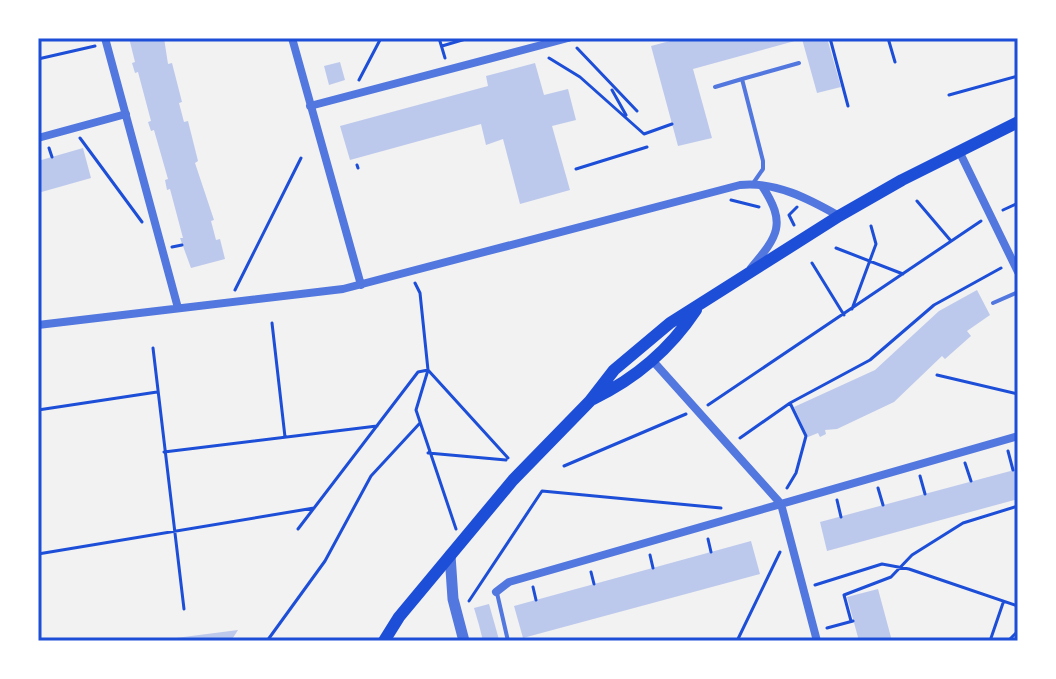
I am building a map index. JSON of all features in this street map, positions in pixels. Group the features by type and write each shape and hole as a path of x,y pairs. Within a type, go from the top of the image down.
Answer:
{"main road":[{"path":"384,641 513,480 590,401 614,370 670,323 839,216 1018,122"},
{"path":"590,401 624,384 652,360 680,334 698,306"}],"street":[{"path":"292,38 361,285"},
{"path":"310,106 567,38"},
{"path":"106,40 178,308"},
{"path":"38,138 126,114"},
{"path":"959,151 1018,272"},
{"path":"748,271 772,241 778,227 775,207 757,185"},
{"path":"38,325 361,285 757,185 801,195 839,216"},
{"path":"652,360 785,503 789,534 817,641"},
{"path":"496,592 509,582 1018,436"},
{"path":"450,555 453,599 464,641"}],"lane":[{"path":"715,87 799,63"},
{"path":"742,79 763,161 757,185"},
{"path":"993,303 1018,292"},
{"path":"496,592 508,641"}],"path":[{"path":"357,83 381,38"},
{"path":"439,38 448,70"},
{"path":"441,46 469,38"},
{"path":"567,38 591,61 611,87 628,119"},
{"path":"830,38 848,106"},
{"path":"888,38 895,62"},
{"path":"38,59 106,40"},
{"path":"546,57 580,77 644,134 672,124"},
{"path":"949,95 1018,76"},
{"path":"611,87 637,111"},
{"path":"72,129 140,221 162,240"},
{"path":"576,169 647,147"},
{"path":"235,290 301,158"},
{"path":"721,198 769,212"},
{"path":"917,201 951,241"},
{"path":"794,225 789,215 796,211 799,203"},
{"path":"564,466 707,405 982,220"},
{"path":"852,309 876,244 871,226"},
{"path":"836,248 903,274"},
{"path":"737,440 790,403 870,360 934,305 1004,267 1000,259"},
{"path":"812,263 844,315"},
{"path":"411,270 420,293 428,370 416,410 454,527"},
{"path":"272,323 285,437"},
{"path":"153,348 172,531 184,609"},
{"path":"298,529 418,372 428,370"},
{"path":"428,370 507,459 428,453"},
{"path":"937,375 1018,394"},
{"path":"38,410 157,392"},
{"path":"785,503 781,493 796,473 806,436 790,403"},
{"path":"707,405 717,415"},
{"path":"267,641 325,561 371,476 420,423"},
{"path":"164,452 377,426"},
{"path":"732,433 744,447"},
{"path":"1005,440 1013,470"},
{"path":"962,452 971,481"},
{"path":"917,465 925,494"},
{"path":"875,477 883,505"},
{"path":"834,489 841,517"},
{"path":"465,608 542,491 727,508"},
{"path":"823,629 852,621 844,595 878,585 912,555 963,523 1018,506"},
{"path":"38,554 314,508"},
{"path":"704,528 711,552"},
{"path":"737,641 789,534"},
{"path":"812,586 882,564 901,567 1018,606"},
{"path":"990,641 1003,601"},
{"path":"1008,641 1018,631"}],"building":[{"path":"129,38 164,38 168,64 172,63 182,102 179,103 184,122 188,121 198,161 195,163 214,220 211,221 216,240 220,239 225,259 191,268 180,238 183,238 170,189 167,190 165,180 168,179 154,130 151,131 148,122 151,121 138,72 135,73 132,63 135,62"},
{"path":"669,38 827,38 841,87 817,93 802,39 693,69 712,138 678,146 651,46 670,41"},
{"path":"340,62 345,80 329,85 324,66"},
{"path":"535,63 544,95 568,89 576,120 552,126 570,190 520,204 503,139 486,145 481,124 350,160 340,126 488,86 486,76"},
{"path":"83,148 91,178 38,193 38,161"},
{"path":"977,290 990,315 967,331 971,336 945,359 942,356 894,402 837,429 825,430 826,434 820,437 818,433 808,437 794,407 875,370 939,311"},
{"path":"1018,469 1018,499 827,551 820,522"},
{"path":"751,541 760,574 523,638 514,606"},
{"path":"878,589 892,641 859,641 847,597"},
{"path":"489,604 499,641 483,641 474,608"},
{"path":"238,630 231,641 168,641 168,639"}]}
